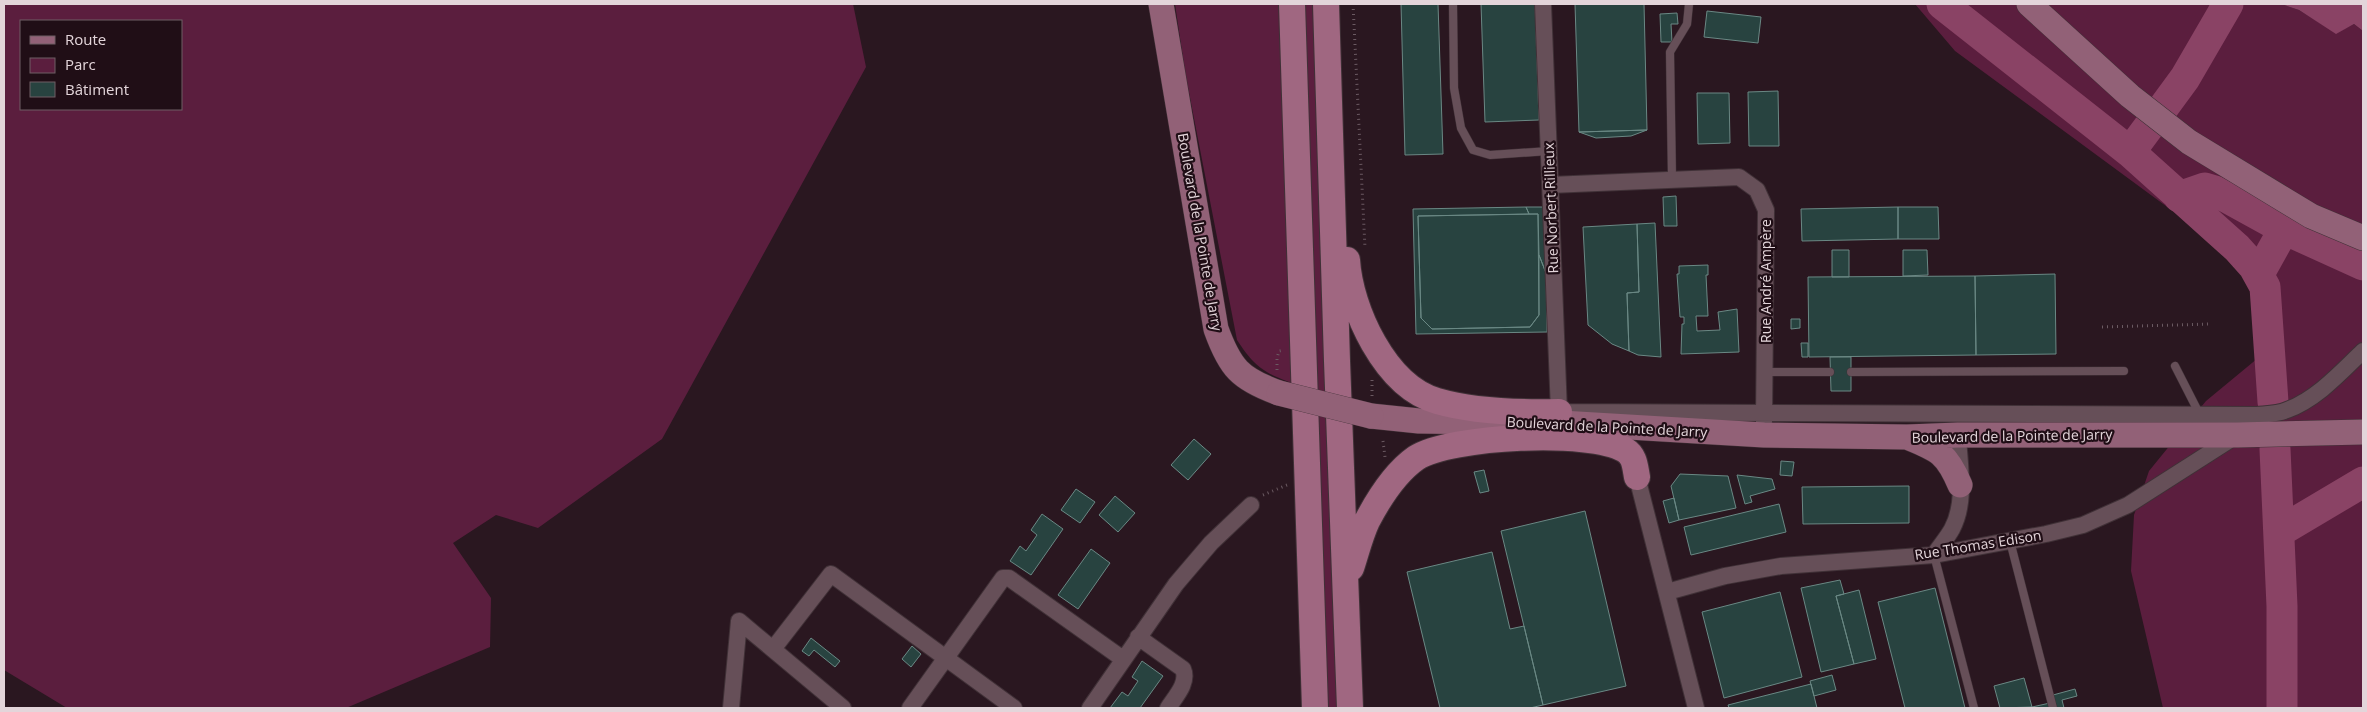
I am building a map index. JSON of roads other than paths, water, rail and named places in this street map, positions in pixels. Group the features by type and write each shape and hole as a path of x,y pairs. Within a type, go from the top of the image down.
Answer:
{"highway":[{"path":"1292,4 1315,708"},
{"path":"1326,4 1350,708"},
{"path":"1327,33 1342,145 1348,280 1366,331 1386,362 1413,390 1435,401 1472,408 1559,412"},
{"path":"1346,583 1366,522 1379,502 1394,481 1416,458 1442,447 1497,438 1562,438 1611,444 1627,451 1634,459 1637,477"}],"main road":[{"name":"Boulevard de la Pointe de Jarry","path":"1161,4 1216,329 1226,357 1236,368 1251,380 1280,392 1372,416 1419,421 1764,424 1907,437 1958,434 2238,435 2363,432"},
{"path":"2029,4 2130,96 2189,142 2311,216 2363,238"},
{"path":"1907,437 1937,449 1954,470 1960,485"}],"street":[{"name":"Rue Norbert Rillieux","path":"1543,4 1559,412"},
{"name":"Rue André Ampère","path":"1550,186 1739,177 1757,190 1766,210 1766,372 1764,424"},
{"name":"Boulevard de la Pointe de Jarry","path":"1559,412 1764,424 2001,414 2223,415 2275,413 2301,404 2325,387 2363,351"},
{"path":"1934,555 1952,528 1959,510 1958,434 2001,414"},
{"name":"Rue Thomas Edison","path":"1667,592 1725,576 1781,566 1934,555 2083,525 2128,505 2238,435"},
{"path":"1637,477 1696,708"},
{"path":"1090,708 1176,584 1211,543 1251,505"},
{"path":"773,650 831,574 1014,708"},
{"path":"910,708 1003,578 1009,578 1123,659"},
{"path":"731,708 739,621 843,708"},
{"path":"1138,637 1183,670 1185,674 1182,686 1168,708"}],"lane":[{"path":"1453,4 1454,88 1461,128 1473,150 1490,155 1549,151"},
{"path":"1672,179 1670,52 1687,24 1689,4"},
{"path":"2174,366 2200,415"},
{"path":"1766,372 1830,372"},
{"path":"1851,372 2124,372"},
{"path":"2010,541 2053,708"},
{"path":"1934,555 1974,708"}],"waterway":[{"path":"1942,4 2130,152 2237,248 2254,267 2265,287 2273,402"},
{"path":"2163,108 2185,78 2228,4"},
{"path":"2130,152 2150,125"},
{"path":"2179,197 2205,188 2215,191 2284,229"},
{"path":"2259,274 2284,229 2363,265"},
{"path":"2275,449 2282,606 2282,708"},
{"path":"2279,532 2363,482"}]}
